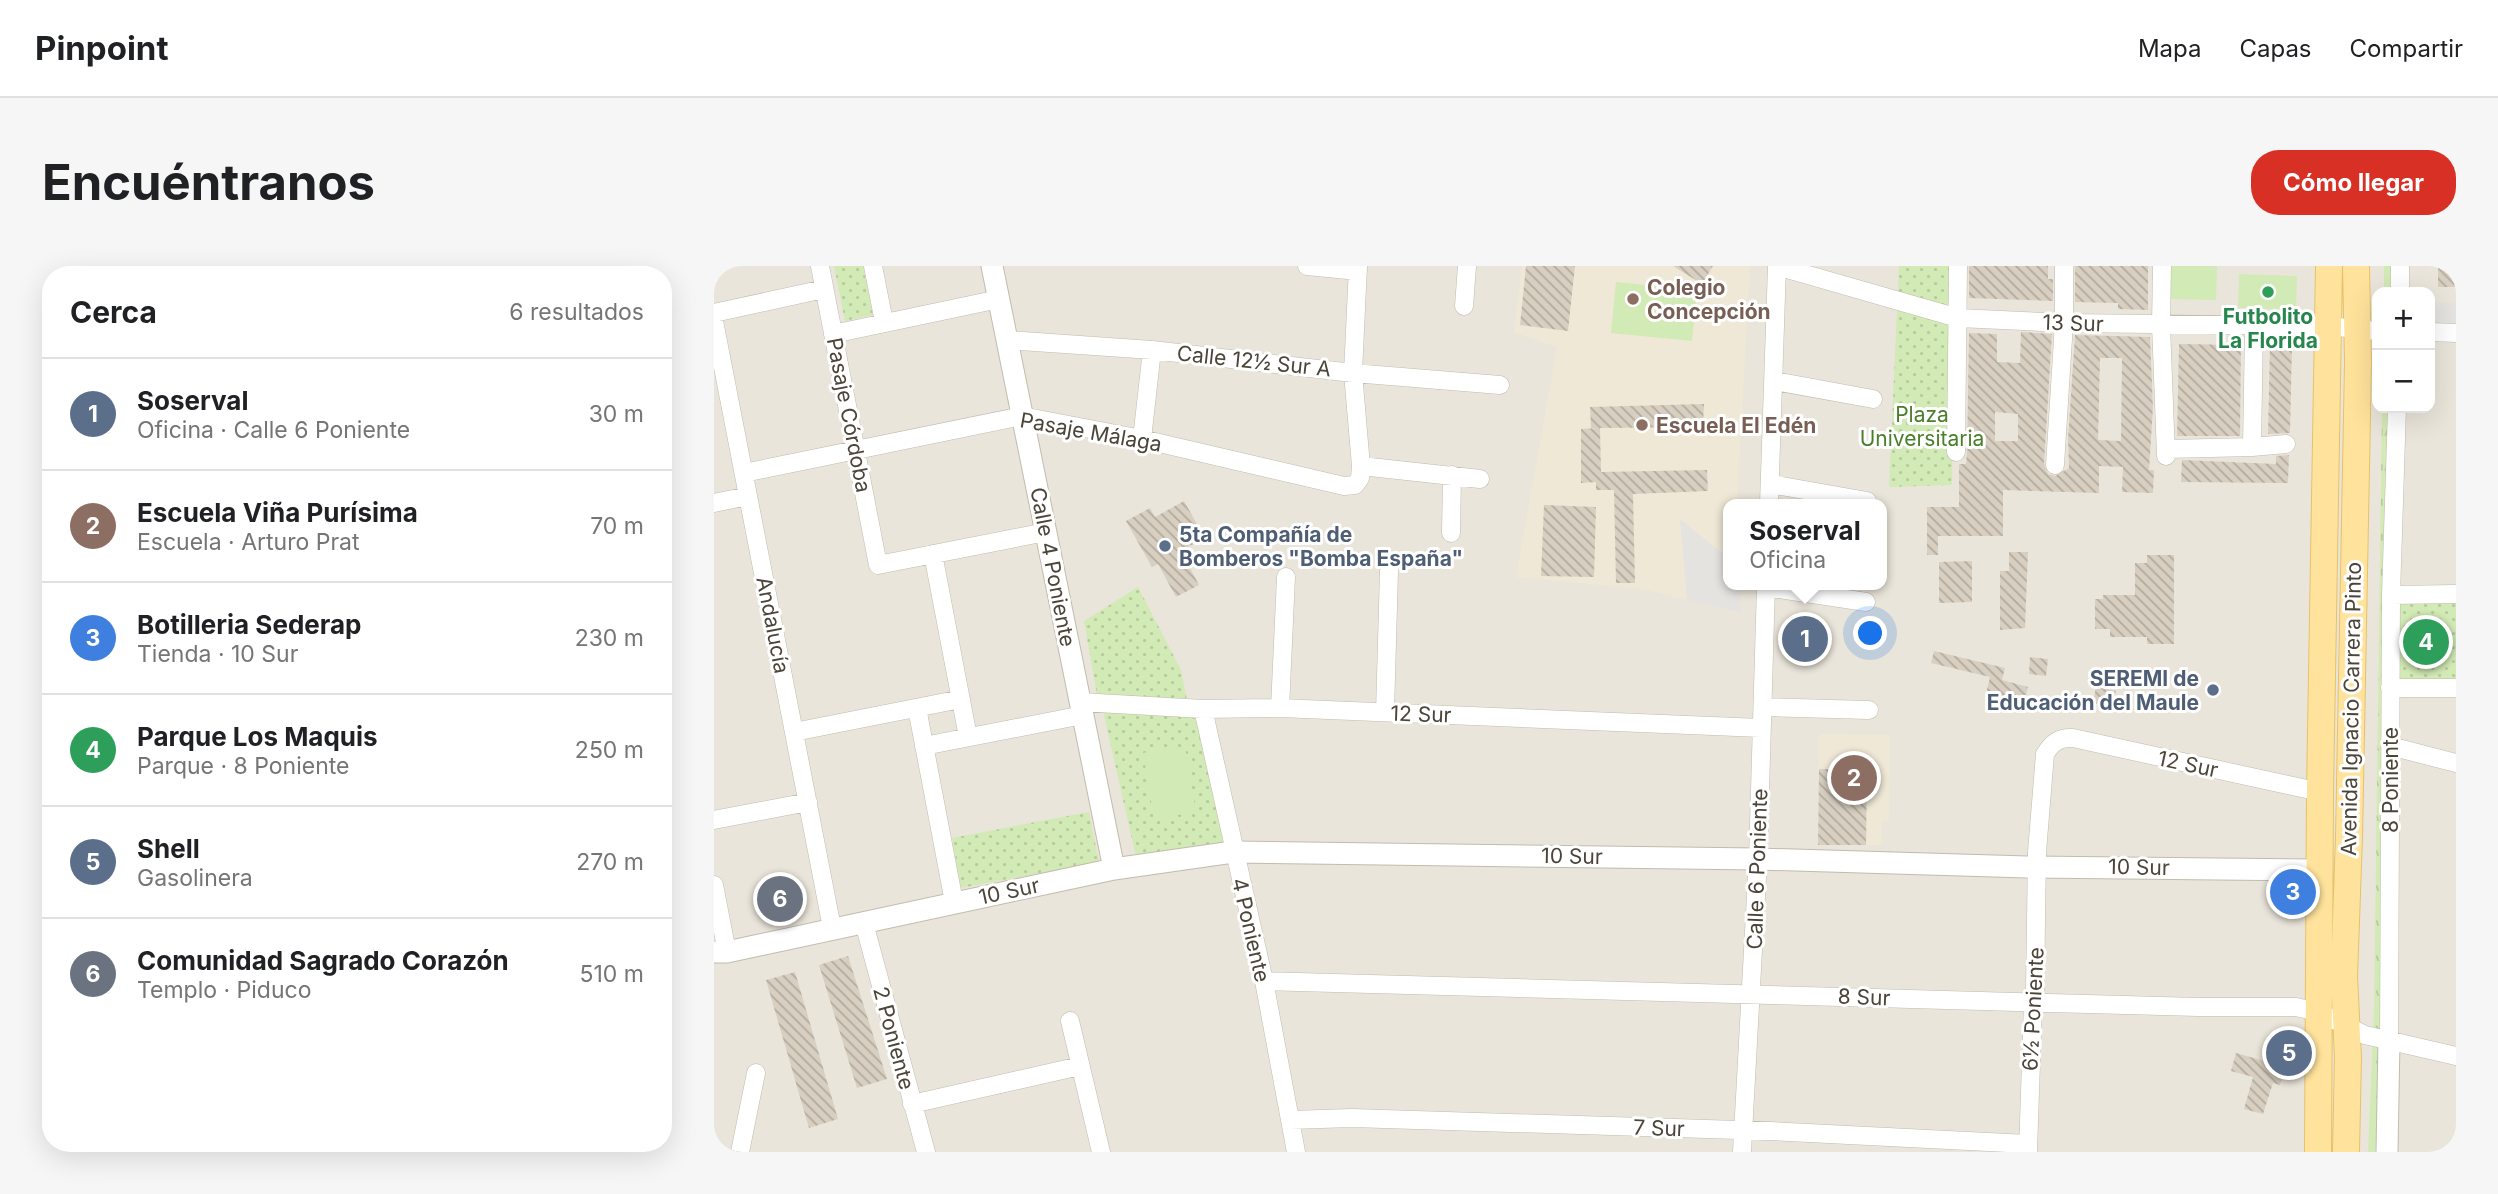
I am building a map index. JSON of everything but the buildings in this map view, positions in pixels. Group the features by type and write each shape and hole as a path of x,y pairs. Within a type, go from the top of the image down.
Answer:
{"main road":[{"name":"Avenida Ignacio Carrera Pinto","path":"2318,1152 2319,870 2329,266"},
{"name":"Avenida Ignacio Carrera Pinto","path":"2346,1152 2347,1027 2344,977 2368,331 2356,266"}],"street":[{"name":"Pasaje Córdoba","path":"820,266 878,565 933,554"},
{"path":"873,266 884,322"},
{"name":"Calle 4 Poniente","path":"992,266 1114,869"},
{"path":"1307,266 1358,269 1353,373 1361,466 1480,479"},
{"path":"1464,306 1467,266"},
{"path":"1769,499 1777,266"},
{"name":"13 Sur","path":"1777,266 1958,318 2064,323 2328,326 2368,331"},
{"path":"1956,452 1958,266"},
{"path":"2055,465 2064,323 2064,266"},
{"path":"2162,266 2161,325 2167,453 2286,444"},
{"path":"2400,266 2400,287"},
{"path":"714,313 824,289"},
{"path":"833,334 999,299"},
{"name":"Andalucía","path":"714,321 832,928"},
{"path":"2252,447 2254,327"},
{"path":"2435,332 2456,332"},
{"name":"Calle 12½ Sur A","path":"1007,340 1152,350 1353,373 1500,386"},
{"path":"1142,439 1152,350"},
{"path":"1774,381 1873,399"},
{"name":"8 Poniente","path":"2387,1152 2391,595 2397,413"},
{"name":"Pasaje Málaga","path":"744,472 1022,416 1142,439 1344,486 1355,485 1360,478 1361,466"},
{"path":"1451,533 1452,475"},
{"path":"1770,484 1856,499"},
{"path":"714,503 748,496"},
{"path":"968,737 933,554 1046,532"},
{"path":"1385,712 1390,571"},
{"path":"1280,708 1286,577"},
{"name":"Calle 6 Poniente","path":"1742,1152 1758,859 1766,590"},
{"path":"1791,590 1866,602"},
{"path":"2391,595 2456,594"},
{"path":"2390,688 2456,688"},
{"path":"794,732 961,699"},
{"path":"1763,707 1869,710"},
{"path":"916,708 954,902"},
{"name":"12 Sur","path":"924,746 1081,709 1280,708 1762,728"},
{"name":"4 Poniente","path":"1203,709 1264,981 1296,1152"},
{"name":"12 Sur","path":"2056,741 2073,738 2320,792"},
{"name":"6½ Poniente","path":"2028,1148 2037,867 2045,754 2056,741"},
{"path":"2390,747 2456,763"},
{"path":"714,820 808,802"},
{"name":"10 Sur","path":"720,952 1114,869 1233,852 2319,870"},
{"path":"714,885 720,952"},
{"name":"2 Poniente","path":"864,923 926,1152"},
{"name":"8 Sur","path":"1264,981 2033,1003 2289,1007 2318,1012 2365,1035 2456,1056"},
{"path":"1070,1021 1101,1152"},
{"path":"912,1104 1080,1066"},
{"path":"740,1152 756,1073"},
{"name":"7 Sur","path":"1290,1120 1352,1118 1743,1131 2028,1148"}],"shaded area":[{"path":"714,266 2456,266 2456,1152 714,1152"},
{"name":"Escuela El Edén","path":"1522,266 1750,266 1737,499 1723,499 1723,590 1740,590 1741,613 1643,589 1516,577 1557,347 1514,332"},
{"path":"2435,303 2456,303 2456,323 2435,323"},
{"path":"1680,519 1723,554 1723,590 1740,590 1741,613 1687,600"},
{"path":"1819,734 1890,735 1889,821 1882,821 1882,845 1818,845"}],"green space":[{"path":"834,266 863,266 873,315 845,321"},
{"name":"Plaza Universitaria","path":"1899,266 1953,266 1952,485 1889,487"},
{"name":"Futbolito La Florida","path":"2169,266 2217,266 2216,300 2168,299"},
{"path":"2384,266 2393,266 2392,287 2384,287"},
{"name":"Futbolito La Florida","path":"2239,274 2297,276 2296,310 2238,308"},
{"path":"1616,282 1697,290 1692,341 1611,333"},
{"path":"2382,413 2390,413 2383,1044 2375,1152 2368,1152 2374,1012"},
{"path":"1138,587 1181,670 1187,700 1097,695 1084,621"},
{"path":"2395,600 2456,600 2456,684 2395,684"},
{"path":"1103,711 1213,716 1240,843 1136,857"},
{"path":"1185,746 1196,812 1154,819 1143,753"},
{"path":"1089,812 1099,862 961,888 952,838"}],"place":[{"name":"Futbolito La Florida","path":"2268,292"},
{"name":"Colegio Concepción","path":"1633,299"},
{"name":"Escuela El Edén","path":"1642,425"},
{"name":"5ta Compañía de Bomberos \"Bomba España\"","path":"1165,546"},
{"name":"Soserval","path":"1805,639"},
{"name":"Parque Los Maquis","path":"2426,642"},
{"name":"SEREMI de Educación del Maule","path":"2213,690"},
{"name":"Escuela Viña Purísima","path":"1854,778"},
{"name":"Botilleria Sederap","path":"2293,892"},
{"name":"Comunidad Sagrado Corazón","path":"780,899"},
{"name":"Shell","path":"2289,1053"}]}
